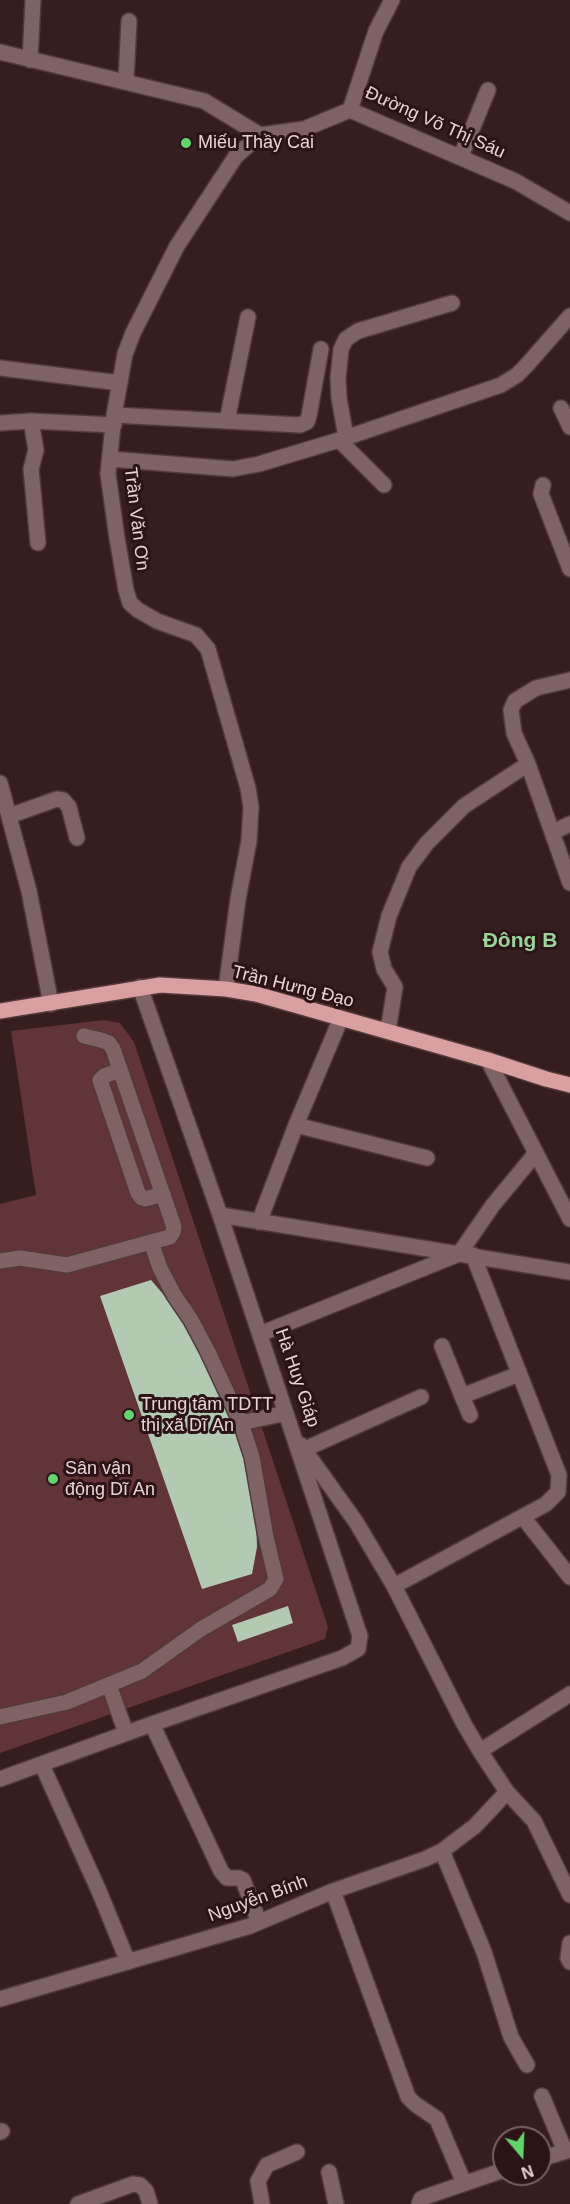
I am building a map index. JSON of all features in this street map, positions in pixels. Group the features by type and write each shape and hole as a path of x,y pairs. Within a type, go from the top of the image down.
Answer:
{"main road":[{"name":"Trần Hưng Đạo","path":"0,1011 159,985 226,989 256,994 488,1059 570,1085"}],"street":[{"path":"30,60 33,0"},
{"name":"Đường Võ Thị Sáu","path":"392,0 376,31 350,110 515,181 569,212"},
{"path":"126,81 129,21"},
{"path":"0,52 204,101 260,135 304,129 350,110"},
{"path":"460,156 488,90"},
{"name":"Trần Văn Ơn","path":"226,989 238,899 249,841 251,807 248,788 208,649 196,635 156,621 130,603 117,538 108,474 125,354 133,333 177,246 236,156 260,135"},
{"path":"384,485 343,439 338,378 341,349 346,339 358,331 452,303"},
{"path":"110,459 232,469 259,464 343,439 501,385 512,379 526,366 570,316"},
{"path":"227,421 248,317"},
{"path":"0,423 114,420 300,424 307,422 321,349"},
{"path":"0,368 120,383"},
{"path":"561,408 570,427"},
{"path":"31,421 36,450 31,469 38,543"},
{"path":"543,485 541,494 570,568"},
{"path":"570,680 536,688 515,701 511,710 514,733 528,764 570,883"},
{"path":"388,1031 395,987 384,969 380,952 389,916 409,867 428,843 464,806 528,764"},
{"path":"0,783 29,891 51,1004"},
{"path":"9,816 57,799 63,800 69,807 77,838"},
{"path":"553,832 570,824"},
{"name":"Hà Huy Giáp","path":"140,987 286,1413 300,1444 356,1522 394,1586 480,1751"},
{"path":"259,1221 341,1018"},
{"path":"0,1261 20,1258 67,1265 170,1237 173,1232 174,1227 113,1049 108,1044 84,1036"},
{"path":"488,1059 570,1219"},
{"path":"120,1070 101,1078 101,1083 138,1193 145,1199 163,1194"},
{"path":"296,1125 427,1158"},
{"path":"260,1334 466,1255 493,1205 536,1153"},
{"path":"220,1215 570,1272"},
{"path":"0,1717 67,1702 142,1671 201,1629 270,1589 276,1579 252,1457 241,1423 207,1350 165,1277 151,1242"},
{"path":"394,1586 546,1504 558,1492 560,1475 519,1374 466,1255"},
{"path":"442,1346 470,1415"},
{"path":"462,1396 519,1374"},
{"path":"0,1779 342,1658 358,1649 360,1636 356,1619 300,1444 421,1397"},
{"path":"241,1423 286,1413"},
{"path":"523,1517 570,1576"},
{"path":"109,1685 126,1733"},
{"path":"570,1694 480,1751 507,1792 534,1821 570,1895"},
{"path":"152,1724 221,1871 227,1878 243,1880 259,1922"},
{"path":"42,1765 99,1891 128,1962"},
{"name":"Nguyễn Bính","path":"0,1999 259,1922 333,1892 426,1860 475,1826 507,1792"},
{"path":"442,1851 484,1952 511,2037 527,2066"},
{"path":"333,1892 408,2097 437,2119 464,2183"},
{"path":"570,1943 568,1958 570,1962"},
{"path":"542,2096 567,2150 552,2155"},
{"path":"262,2204 258,2181 267,2165 297,2152"},
{"path":"329,2172 336,2204"},
{"path":"419,2204 421,2199 492,2174"},
{"path":"78,2204 133,2184 140,2185 146,2191 150,2204"}],"shaded area":[{"name":"Trung tâm TDTT thị xã Dĩ An","path":"104,1020 120,1023 134,1042 328,1627 325,1639 0,1753 0,1204 36,1195 11,1031"}],"building":[{"path":"151,1280 175,1308 217,1376 249,1472 256,1518 257,1547 252,1574 202,1589 100,1296"},
{"path":"288,1606 293,1623 238,1642 232,1625"}],"place":[{"name":"Miếu Thầy Cai","path":"186,143"},
{"name":"Trung tâm TDTT thị xã Dĩ An","path":"129,1415"},
{"name":"Sân vận động Dĩ An","path":"53,1479"}],"district":[{"name":"Đông B","path":"520,941"}]}
